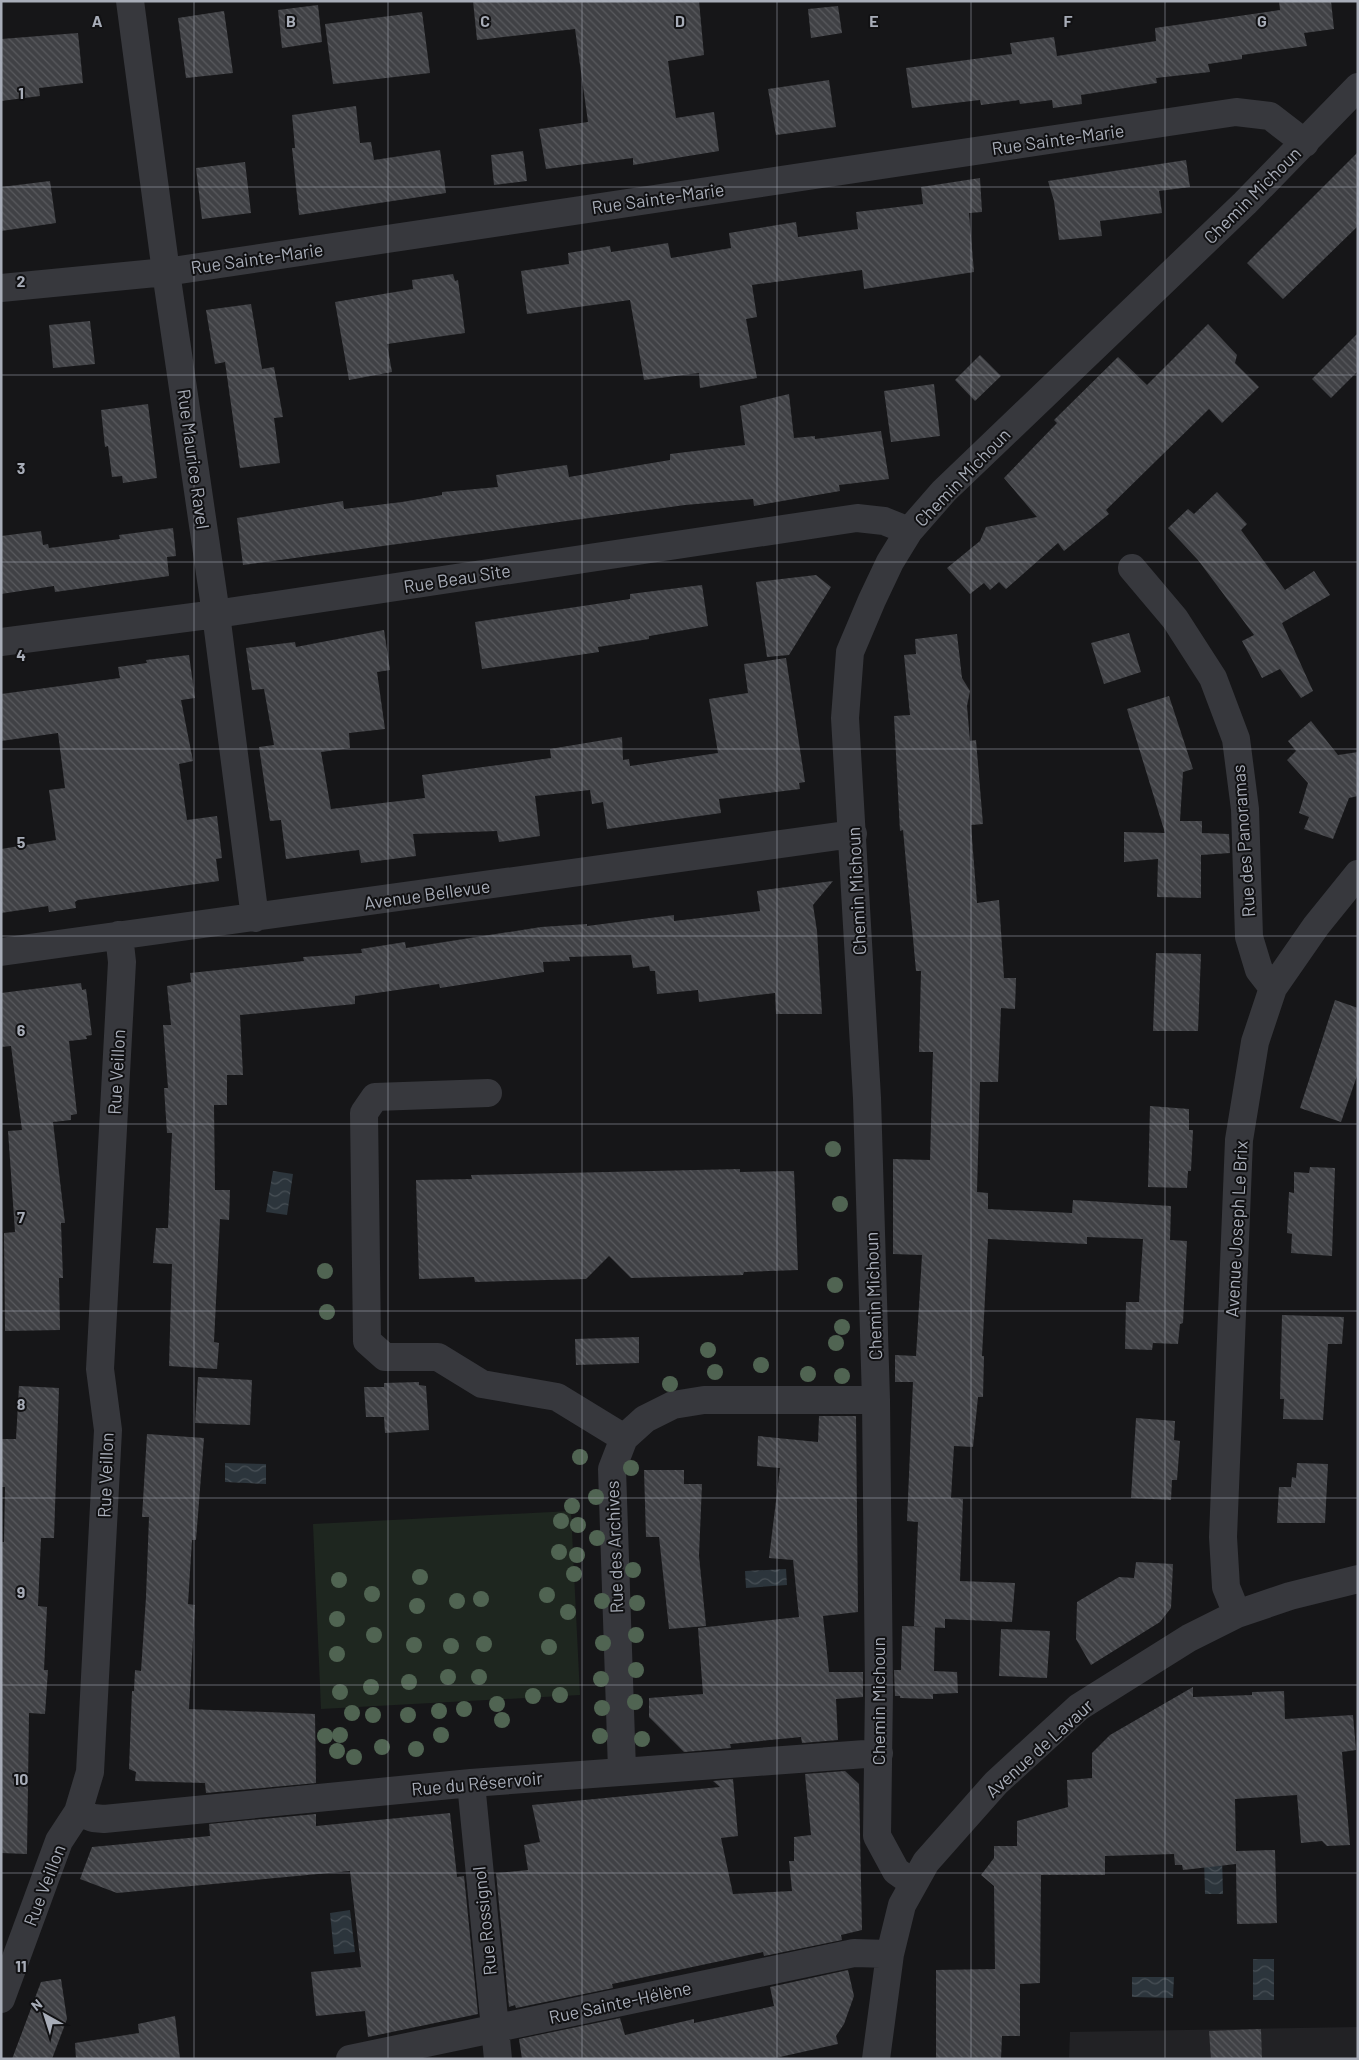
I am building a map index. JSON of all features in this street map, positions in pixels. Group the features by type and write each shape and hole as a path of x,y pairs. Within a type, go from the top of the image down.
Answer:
{"street":[{"name":"Rue Maurice Ravel","path":"130,1 166,272 216,614 255,918"},
{"name":"Chemin Michoun","path":"913,1882 896,1871 877,1836 879,1753 876,1400 867,1098 845,718 850,652 890,562 910,532 944,491 1355,95"},
{"name":"Rue Sainte-Marie","path":"1,288 166,272 1236,112 1270,116 1305,142"},
{"name":"Rue Beau Site","path":"1,642 216,614 857,518 884,521 910,532"},
{"name":"Rue des Panoramas","path":"1132,568 1175,620 1213,678 1236,739 1245,810 1249,937 1259,970 1272,988"},
{"name":"Avenue Bellevue","path":"1,952 853,834"},
{"name":"Avenue Joseph Le Brix","path":"1237,1614 1226,1586 1223,1537 1238,1140 1255,1042 1272,988 1316,926 1358,874"},
{"name":"Rue Veillon","path":"1,1999 59,1841 78,1812 90,1772 108,1430 100,1369 122,962 119,935"},
{"path":"488,1093 375,1098 364,1113 367,1341 385,1357 438,1357 482,1384 557,1397 624,1438"},
{"name":"Rue des Archives","path":"622,1770 612,1470 624,1438 646,1419 673,1405 704,1400 876,1400"},
{"name":"Avenue de Lavaur","path":"876,2059 890,1954 902,1905 913,1882 926,1862 996,1783 1079,1707 1189,1638 1237,1614 1290,1596 1358,1579"},
{"name":"Rue du Réservoir","path":"78,1812 93,1818 104,1819 622,1770 879,1753"},
{"name":"Rue Rossignol","path":"471,1783 498,2059"},
{"name":"Rue Sainte-Hélène","path":"350,2059 854,1953 890,1954"}],"shaded area":[{"path":"571,1511 580,1695 321,1709 313,1524"},
{"path":"1358,2027 1358,2059 1069,2059 1070,2032"}],"water":[{"path":"273,1171 293,1174 287,1215 266,1212"},
{"path":"225,1463 266,1464 266,1484 225,1482"},
{"path":"786,1569 787,1585 746,1588 745,1571"},
{"path":"1222,1857 1223,1894 1205,1894 1204,1858"},
{"path":"350,1910 355,1952 334,1954 330,1913"},
{"path":"1253,1959 1274,1959 1274,2000 1253,2000"},
{"path":"1132,1977 1174,1977 1173,1998 1132,1997"}],"building":[{"path":"473,1 699,1 704,55 668,61 676,118 714,112 719,151 633,165 633,158 546,169 539,129 588,122 575,29 477,40"},
{"path":"1279,1 1331,1 1334,29 1304,33 1307,46 1242,55 1242,59 1208,64 1210,72 1156,78 1157,83 1081,95 1082,104 1053,108 1052,100 1020,104 1019,100 981,105 980,100 912,108 906,68 1012,54 1010,43 1054,37 1057,56 1156,41 1155,28 1280,10"},
{"path":"318,5 322,42 282,48 278,10"},
{"path":"838,6 842,33 811,38 808,9"},
{"path":"224,11 233,73 186,78 178,18"},
{"path":"422,12 430,73 333,84 325,24"},
{"path":"78,33 83,83 39,88 40,96 1,101 1,39"},
{"path":"829,80 836,127 776,135 768,89"},
{"path":"356,106 360,143 371,142 374,160 440,150 446,193 299,215 292,148 295,148 292,115"},
{"path":"523,151 527,181 494,185 491,155"},
{"path":"1358,152 1358,226 1283,299 1247,263"},
{"path":"1186,160 1190,187 1159,191 1162,213 1100,221 1102,236 1059,240 1054,201 1048,181"},
{"path":"245,162 251,213 202,219 196,168"},
{"path":"980,178 982,212 969,213 974,272 864,289 862,270 752,285 757,317 746,319 757,378 700,388 699,373 644,380 630,300 527,314 521,271 569,264 568,253 610,246 611,252 668,243 671,258 731,248 729,233 796,222 798,237 858,229 856,212 923,204 921,187"},
{"path":"50,181 56,223 1,231 1,187"},
{"path":"453,274 455,281 458,280 465,333 387,344 392,372 349,380 335,302 413,289 412,280"},
{"path":"251,304 262,369 274,367 283,417 274,418 280,463 240,468 225,362 215,364 206,310"},
{"path":"90,321 95,364 53,368 49,325"},
{"path":"1208,324 1237,355 1235,363 1259,387 1222,423 1209,409 1106,510 1109,514 1064,551 1058,543 1006,589 999,582 990,590 984,583 970,594 947,568 980,541 986,527 1037,517 1004,478 1057,423 1054,420 1118,357 1147,385"},
{"path":"1358,333 1358,371 1331,398 1312,379"},
{"path":"980,355 1001,376 975,401 955,380"},
{"path":"934,384 940,436 891,442 884,391"},
{"path":"789,394 794,438 815,436 815,439 881,431 889,479 839,485 840,491 754,506 753,499 685,505 243,565 237,518 343,501 344,509 402,502 442,495 442,492 498,487 496,475 567,465 569,477 670,460 670,454 745,445 740,406"},
{"path":"148,404 157,478 123,483 122,476 112,477 108,446 105,447 101,410"},
{"path":"1217,492 1247,524 1241,530 1285,590 1314,571 1330,595 1282,623 1313,691 1301,698 1280,669 1262,678 1242,641 1254,635 1198,560 1168,528 1188,509 1194,514"},
{"path":"173,528 176,556 167,557 169,576 55,592 54,586 1,594 1,536 41,531 43,545 48,544 49,548 120,539 119,535"},
{"path":"816,575 831,587 789,655 767,657 756,582"},
{"path":"702,585 708,626 649,636 649,639 598,647 599,652 482,669 475,622 630,599 630,594"},
{"path":"384,630 390,670 377,672 385,729 349,733 350,748 321,752 331,809 425,798 422,775 551,758 550,749 622,737 623,760 629,759 630,766 718,753 709,699 748,693 744,664 786,658 805,782 799,783 800,789 719,799 721,813 607,829 603,802 592,804 590,790 535,796 540,836 499,842 497,831 413,834 416,856 361,863 359,850 286,859 281,820 270,821 259,747 274,745 264,689 252,690 246,648 295,642 296,647"},
{"path":"1129,633 1141,672 1104,684 1091,643"},
{"path":"957,634 962,678 970,691 967,706 970,741 976,740 983,824 971,825 977,903 999,900 1004,978 1016,978 1015,1009 1001,1008 998,1082 980,1082 977,1192 988,1193 988,1209 1072,1213 1073,1200 1171,1206 1170,1240 1187,1241 1183,1323 1180,1324 1178,1344 1153,1343 1152,1350 1125,1349 1126,1302 1139,1302 1143,1239 1087,1237 1087,1244 988,1239 982,1356 984,1356 983,1397 978,1397 973,1447 954,1446 951,1498 963,1499 960,1581 1015,1583 1012,1622 945,1619 945,1628 914,1626 918,1522 907,1521 913,1382 895,1382 895,1355 916,1356 922,1255 893,1254 893,1159 930,1160 933,1052 919,1052 921,971 916,971 903,830 900,831 894,716 910,715 904,655 916,654 915,639"},
{"path":"189,655 195,698 181,700 193,761 179,764 187,820 217,816 222,858 216,859 219,881 78,900 75,902 76,908 49,912 48,906 1,913 1,849 56,840 49,790 65,788 58,733 1,741 1,694 120,678 118,667 147,663 146,660"},
{"path":"1169,696 1193,769 1183,772 1180,821 1202,821 1202,833 1229,834 1230,853 1201,855 1201,898 1157,897 1158,859 1124,862 1124,832 1165,833 1127,709"},
{"path":"1311,721 1338,755 1358,752 1358,796 1349,798 1333,839 1304,829 1309,817 1299,813 1308,783 1287,760 1296,751 1288,741"},
{"path":"833,881 813,905 817,931 822,1014 776,1014 775,993 699,1002 698,990 657,994 655,971 650,971 649,966 633,968 631,955 569,957 570,961 543,962 544,972 440,988 439,984 355,996 355,1004 240,1015 243,1075 227,1075 227,1105 214,1105 215,1190 230,1190 229,1220 220,1219 214,1342 219,1343 217,1369 169,1366 172,1264 153,1263 156,1228 168,1228 172,1133 167,1133 164,1088 168,1088 163,1025 171,1025 167,986 191,982 190,973 304,961 303,957 362,953 361,949 405,942 406,948 541,927 587,924 587,926 674,915 674,921 760,911 757,891"},
{"path":"1156,953 1201,954 1198,1031 1153,1031"},
{"path":"81,983 82,990 86,989 92,1035 86,1036 87,1039 69,1041 77,1114 71,1115 71,1120 53,1122 65,1223 61,1223 63,1278 59,1278 60,1330 5,1331 4,1233 15,1232 8,1131 22,1130 11,1046 1,1047 1,993"},
{"path":"1335,1000 1358,1008 1358,1073 1341,1122 1300,1108"},
{"path":"1150,1106 1189,1109 1189,1130 1193,1130 1191,1171 1188,1171 1187,1188 1148,1187"},
{"path":"1310,1167 1335,1168 1332,1256 1291,1253 1292,1234 1287,1233 1289,1192 1294,1193 1294,1172 1309,1173"},
{"path":"740,1169 740,1172 794,1171 798,1270 744,1272 743,1275 631,1278 609,1256 586,1279 475,1282 474,1277 419,1279 416,1180 472,1179 471,1175"},
{"path":"1282,1315 1344,1317 1342,1344 1328,1344 1323,1420 1283,1419 1284,1399 1280,1399"},
{"path":"639,1337 639,1363 576,1365 575,1339"},
{"path":"198,1377 252,1380 250,1425 195,1423"},
{"path":"419,1382 419,1385 426,1386 429,1430 385,1433 384,1417 366,1417 364,1387 384,1387 384,1383"},
{"path":"19,1386 59,1388 54,1538 41,1538 38,1606 47,1607 44,1670 48,1670 45,1714 29,1713 27,1854 1,1853 1,1542 4,1542 5,1487 1,1487 2,1439 16,1439"},
{"path":"819,1416 856,1416 858,1612 823,1616 829,1672 863,1672 863,1697 836,1699 838,1740 802,1743 801,1737 730,1744 731,1748 684,1752 649,1717 649,1698 703,1694 698,1628 799,1617 793,1560 769,1558 780,1468 757,1466 758,1436 818,1442"},
{"path":"1136,1418 1175,1421 1174,1440 1180,1441 1177,1480 1172,1480 1171,1500 1131,1498"},
{"path":"147,1434 204,1438 196,1540 192,1540 188,1604 195,1605 189,1709 315,1714 316,1783 206,1793 205,1783 135,1781 136,1772 129,1769 132,1691 134,1691 135,1670 141,1671 146,1597 149,1517 142,1517"},
{"path":"1297,1463 1328,1464 1325,1523 1277,1523 1279,1487 1291,1487 1292,1477 1296,1478"},
{"path":"644,1470 684,1470 684,1484 702,1484 699,1556 706,1626 669,1629 659,1537 646,1537"},
{"path":"1136,1562 1173,1564 1171,1608 1160,1622 1091,1665 1076,1639 1077,1602 1119,1577 1134,1578"},
{"path":"902,1626 935,1627 934,1671 957,1672 958,1693 933,1694 933,1699 900,1698 900,1696 895,1696 894,1670 901,1670"},
{"path":"1001,1629 1050,1631 1047,1678 999,1676"},
{"path":"1193,1687 1193,1697 1252,1695 1252,1692 1284,1691 1285,1719 1353,1715 1356,1750 1342,1752 1350,1845 1327,1846 1322,1841 1301,1843 1297,1795 1235,1799 1236,1851 1275,1850 1277,1923 1237,1924 1236,1864 1183,1870 1182,1865 1175,1865 1174,1854 1105,1856 1105,1875 1041,1875 1040,1983 1020,1984 1020,2036 1002,2036 1001,2059 936,2059 936,1970 995,1969 994,1886 981,1875 994,1858 994,1846 1017,1846 1017,1821 1068,1807 1067,1780 1092,1778 1092,1753 1110,1735"},
{"path":"845,1771 859,1784 862,1930 841,1935 842,1940 764,1956 763,1952 612,1984 613,1988 516,2008 515,2005 509,2007 496,1873 528,1870 524,1845 540,1842 532,1805 720,1787 713,1781 733,1779 738,1836 721,1838 733,1894 792,1891 789,1861 794,1861 794,1837 811,1835 805,1774"},
{"path":"450,1813 457,1877 464,1876 478,2014 368,2037 365,2011 316,2016 311,1972 361,1967 350,1871 117,1893 80,1879 92,1847 210,1836 209,1824 316,1814 316,1826"},
{"path":"848,1970 854,1996 844,2024 836,2036 838,2044 771,2059 522,2059 519,2039 620,2018 625,2035 694,2019 694,2023 774,2006 770,1987"},
{"path":"61,1979 67,2019 52,2059 12,2059 41,1982"},
{"path":"175,2016 180,2059 76,2059 75,2043 139,2033 138,2024"},
{"path":"1261,2029 1262,2059 1211,2059 1209,2031"}]}
